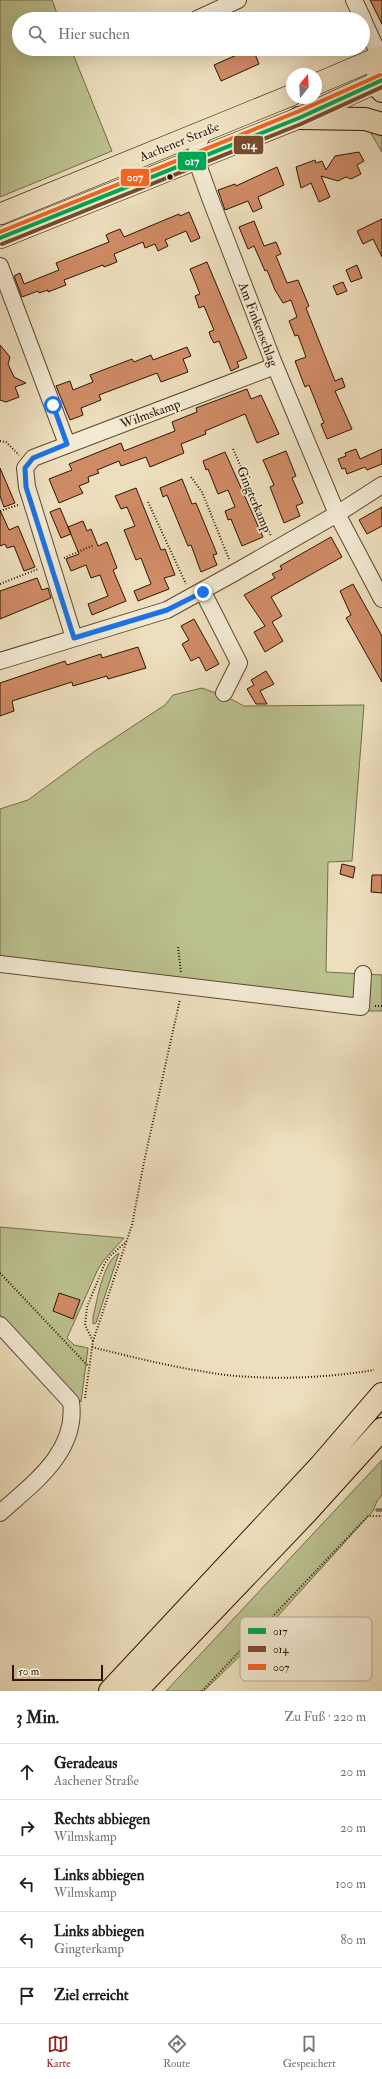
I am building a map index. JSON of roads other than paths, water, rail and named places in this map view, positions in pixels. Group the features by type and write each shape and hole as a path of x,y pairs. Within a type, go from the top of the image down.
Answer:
{"highway":[{"path":"380,85 381,58"},
{"path":"299,118 365,119 382,124"},
{"path":"110,1691 320,1466 382,1394"},
{"path":"136,1691 307,1512 382,1429"}],"main road":[{"path":"322,82 381,58"},
{"name":"Aachener Straße","path":"0,238 380,85"},
{"name":"Aachener Straße","path":"0,214 286,97"}],"street":[{"path":"211,12 238,0"},
{"path":"354,0 360,12"},
{"path":"370,34 381,58"},
{"path":"196,159 197,146 204,131"},
{"name":"Am Finkenschlag","path":"196,159 275,366 337,514 382,599"},
{"path":"0,266 67,444"},
{"name":"Wilmskamp","path":"74,638 26,487 25,468 33,458 67,444 275,366"},
{"path":"337,514 382,485"},
{"name":"Gingterkamp","path":"0,661 167,610 337,514"},
{"path":"197,594 239,664 224,693"},
{"path":"0,964 361,1007 363,974"},
{"path":"0,1325 71,1402 73,1414 61,1452 51,1467 0,1513"}],"waterway":[{"path":"377,1510 382,1510"}]}
